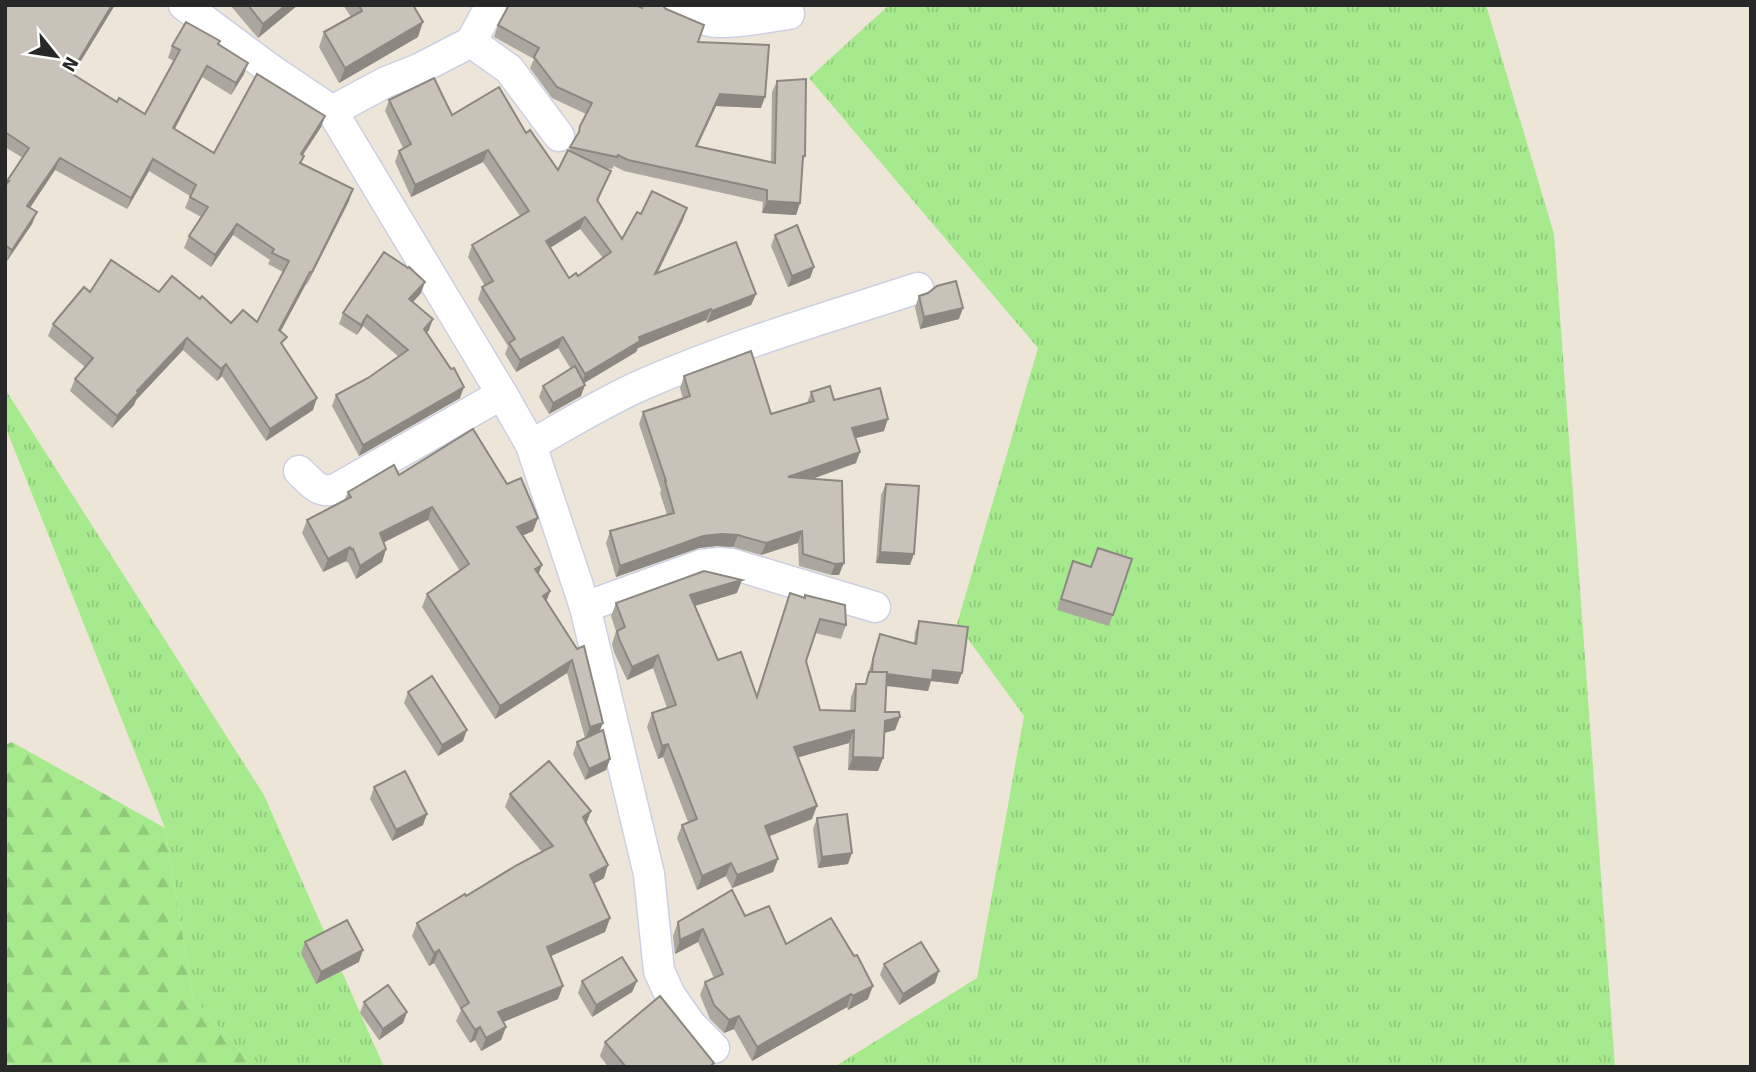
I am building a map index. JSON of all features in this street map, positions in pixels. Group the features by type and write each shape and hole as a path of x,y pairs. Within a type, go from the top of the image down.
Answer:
{"street":[{"path":"184,5 332,111 531,445 585,607 649,874 659,971 670,996 691,1025 713,1048"},
{"path":"332,111 471,42 491,5"},
{"path":"670,5 715,22 789,14"},
{"path":"471,42 509,69 559,136"},
{"path":"531,445 589,411 643,384 744,345 918,288"},
{"path":"299,471 319,489 326,492 336,489 502,394"},
{"path":"585,607 701,565 719,563 732,564 874,607"}],"green space":[{"path":"889,5 1486,5 1554,234 1615,1067 834,1067 977,978 1024,716 957,624 1038,348 809,78"},
{"path":"5,389 264,795 384,1067 255,1067 193,998 165,828 5,426"},
{"path":"12,742 165,828 193,998 255,1067 28,1067 5,1064 5,745"}],"building":[{"path":"5,5 112,5 71,73 117,102 119,98 145,114 180,50 172,46 186,22 220,41 218,44 248,63 236,83 207,66 173,128 214,153 257,74 325,116 301,154 304,156 300,163 353,189 312,272 279,330 287,337 281,343 317,398 270,429 226,364 221,369 187,338 117,416 75,379 93,358 53,324 84,287 90,292 111,260 159,292 172,276 200,299 202,296 231,323 243,310 257,322 289,261 272,253 274,249 237,224 215,255 189,236 208,207 190,197 196,185 153,159 131,198 60,158 27,206 37,212 12,250 5,245 5,186 29,148 5,132"},
{"path":"248,5 286,5 263,24"},
{"path":"359,5 413,5 423,22 345,68 324,32 362,11"},
{"path":"509,5 636,5 642,8 643,5 662,5 704,25 698,42 769,45 765,97 720,94 696,146 775,163 777,81 806,79 805,156 800,203 767,201 767,190 628,160 618,155 617,157 570,147 592,103 557,87 534,57 539,48 498,25"},
{"path":"434,78 452,115 499,87 526,133 530,130 558,170 568,150 611,171 597,200 622,239 637,212 641,214 652,191 687,208 655,274 736,242 756,294 639,337 640,341 585,374 563,337 520,360 509,343 515,339 482,287 493,281 472,245 529,211 488,150 415,185 399,151 411,144 389,100","holes":["585,217 611,252 578,276 576,273 569,278 546,241"]},
{"path":"797,225 814,267 792,276 775,235"},
{"path":"384,252 409,267 425,282 409,299 433,319 424,329 451,369 454,368 464,387 363,445 336,395 368,378 408,350 367,315 361,325 343,313"},
{"path":"956,281 963,308 924,317 919,296 937,286"},
{"path":"751,351 771,414 814,401 811,392 830,386 834,400 880,388 888,419 852,428 860,452 788,477 842,481 844,563 835,564 803,554 802,531 766,543 738,535 703,536 620,566 610,531 674,513 643,412 690,396 684,376"},
{"path":"575,366 585,385 553,403 543,386"},
{"path":"473,429 507,484 521,478 538,518 517,527 542,565 535,569 550,591 543,596 577,649 584,646 603,723 590,727 572,660 500,706 427,594 469,564 432,507 380,533 386,549 360,566 350,547 328,559 307,520 351,497 348,492 394,465 399,475"},
{"path":"886,484 919,486 914,554 880,552"},
{"path":"1098,548 1132,559 1113,615 1061,599 1073,561 1091,567"},
{"path":"704,571 742,580 690,595 718,660 741,652 757,697 790,593 805,598 805,595 845,605 846,625 820,619 806,661 820,710 855,711 856,684 866,684 869,672 887,672 885,712 899,712 900,717 885,721 883,758 853,757 854,730 794,747 817,806 765,826 778,859 737,875 731,863 702,876 682,825 697,819 668,744 662,746 652,713 676,705 658,655 632,667 617,631 625,627 616,603"},
{"path":"919,621 968,627 962,673 933,670 932,680 872,672 880,634 916,644"},
{"path":"432,676 467,730 442,745 408,692"},
{"path":"603,730 610,759 589,769 577,742"},
{"path":"549,761 591,811 583,817 608,865 590,875 610,918 547,947 563,986 498,1012 506,1027 486,1038 480,1027 475,1030 461,1008 469,1003 439,950 434,953 417,923 553,846 510,794"},
{"path":"405,771 427,814 396,830 374,787"},
{"path":"847,814 852,853 822,857 817,818"},
{"path":"732,890 745,916 769,906 786,944 831,918 854,956 857,955 873,986 853,996 851,994 757,1047 739,1016 729,1020 714,1005 705,982 723,974 703,929 680,940 678,922"},
{"path":"347,920 363,950 321,972 305,942"},
{"path":"921,942 939,971 903,994 884,964"},
{"path":"622,957 637,981 596,1005 582,981"},
{"path":"388,985 407,1012 383,1029 364,1002"},
{"path":"660,996 714,1063 709,1067 626,1067 605,1042"}]}
